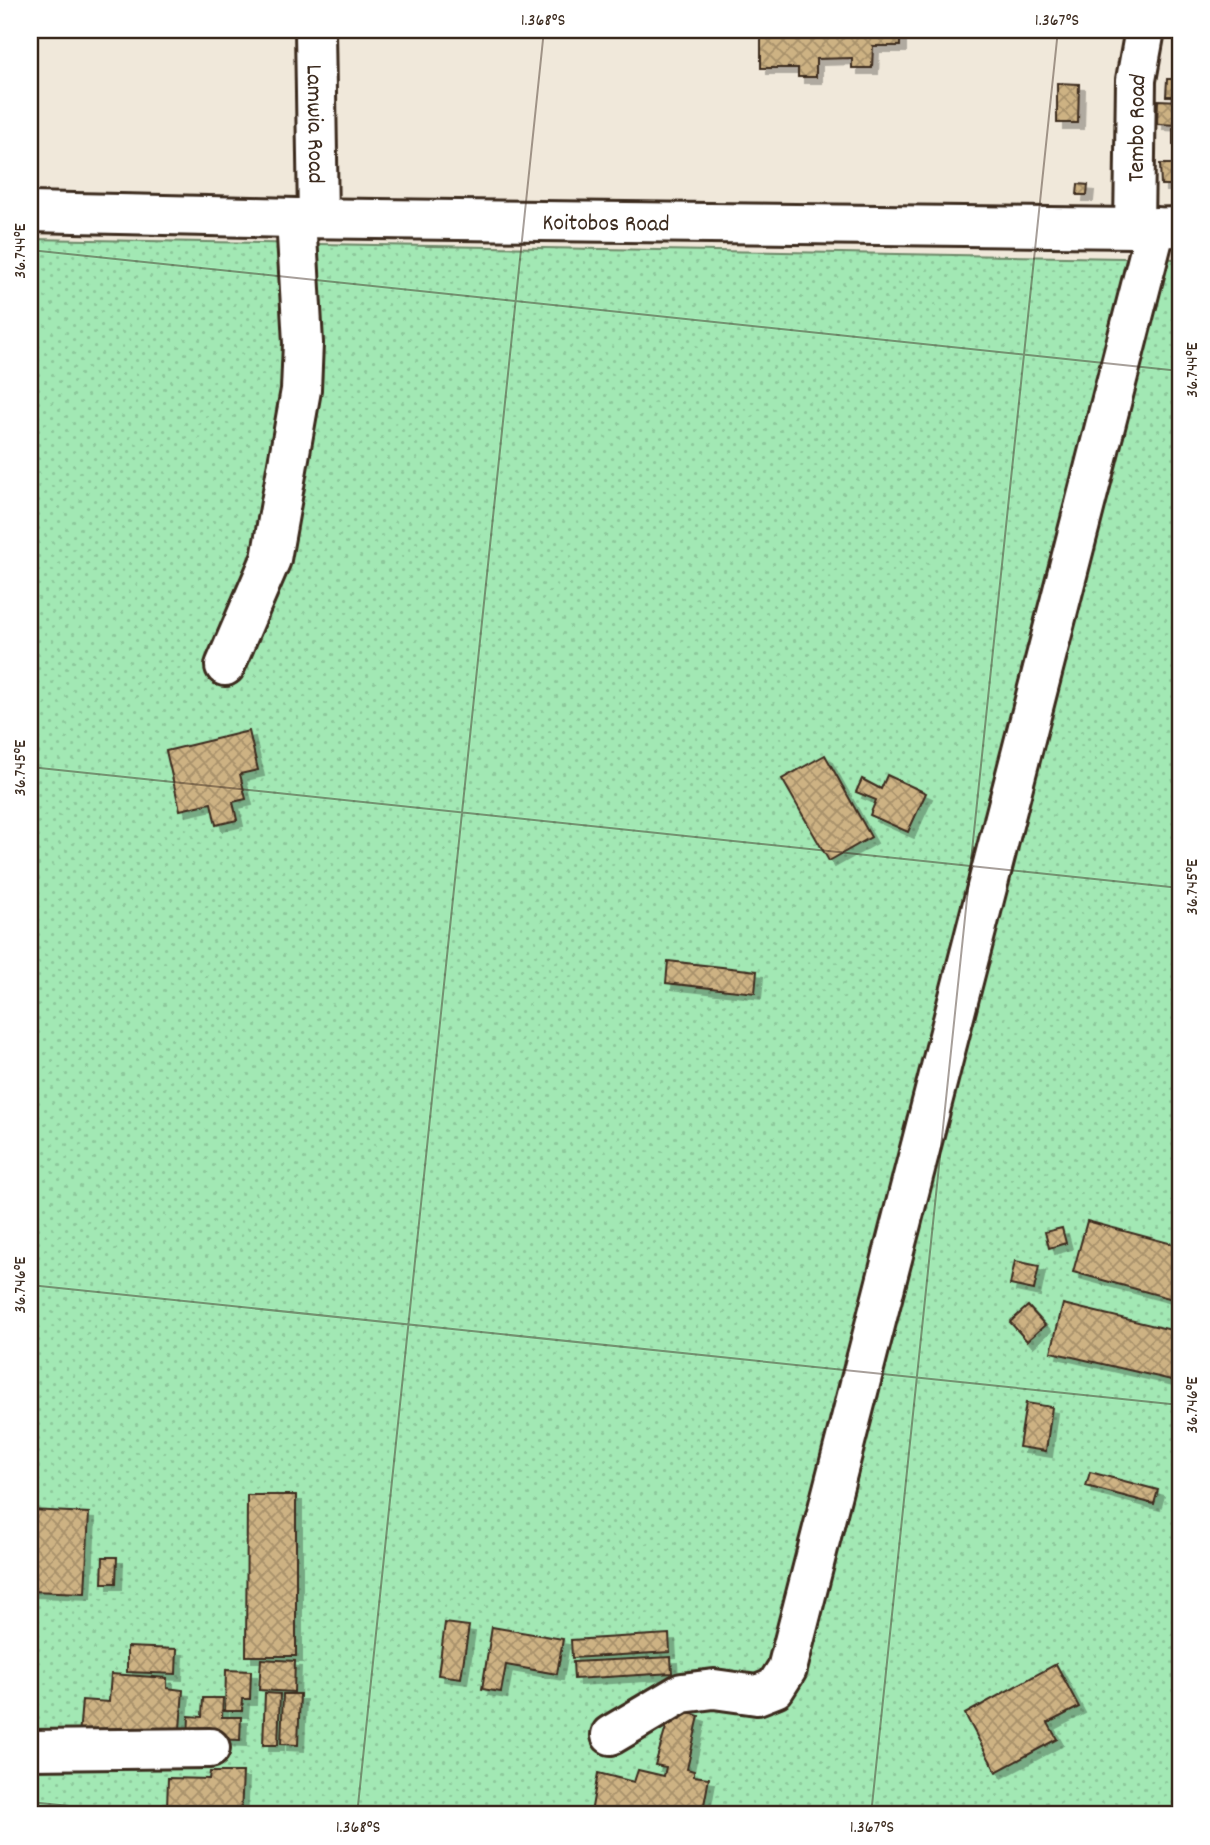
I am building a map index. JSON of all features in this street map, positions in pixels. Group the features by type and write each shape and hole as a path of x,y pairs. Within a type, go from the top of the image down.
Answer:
{"street":[{"name":"Lamwia Road","path":"225,666 271,559 301,390 315,30"},
{"name":"Tembo Road","path":"611,1735 682,1693 714,1689 757,1695 775,1688 787,1669 1157,227 1136,80 1145,30"},
{"name":"Koitobos Road","path":"30,212 307,218 1157,227"},
{"path":"30,1750 210,1748"}],"green space":[{"path":"30,239 1180,259 1180,1815 30,1815"}],"building":[{"path":"761,30 900,30 900,46 873,46 872,68 852,68 852,58 816,59 816,77 798,77 798,68 761,68"},
{"path":"1167,79 1179,79 1179,96 1166,96"},
{"path":"1057,83 1079,84 1078,123 1057,123"},
{"path":"1158,100 1180,101 1179,125 1157,124"},
{"path":"1173,128 1180,128 1180,144 1173,144"},
{"path":"1160,164 1180,164 1180,185 1161,185"},
{"path":"1078,184 1088,185 1087,195 1077,195"},
{"path":"249,731 258,770 240,774 246,799 233,802 237,820 216,825 211,803 180,810 166,751"},
{"path":"825,755 871,837 829,861 782,779"},
{"path":"887,775 926,793 908,832 870,815 876,800 856,792 862,779 881,789"},
{"path":"668,961 757,971 755,993 666,983"},
{"path":"1177,1184 1180,1185 1180,1201 1173,1199"},
{"path":"1087,1221 1180,1246 1180,1301 1073,1272"},
{"path":"1062,1228 1066,1243 1049,1248 1045,1232"},
{"path":"1015,1261 1039,1266 1034,1290 1010,1285"},
{"path":"1063,1304 1180,1332 1180,1382 1051,1352"},
{"path":"1028,1306 1045,1325 1027,1341 1010,1322"},
{"path":"1026,1403 1052,1407 1046,1451 1019,1447"},
{"path":"1090,1472 1158,1490 1154,1504 1086,1486"},
{"path":"247,1495 296,1495 296,1656 246,1656"},
{"path":"30,1510 89,1513 85,1593 30,1591"},
{"path":"103,1557 117,1557 116,1583 102,1583"},
{"path":"445,1623 469,1626 461,1678 438,1675"},
{"path":"492,1627 563,1639 557,1674 506,1665 501,1692 482,1689"},
{"path":"669,1634 670,1652 572,1658 571,1640"},
{"path":"127,1647 177,1649 176,1674 127,1672"},
{"path":"671,1657 672,1673 574,1679 573,1662"},
{"path":"261,1659 295,1661 294,1692 259,1690"},
{"path":"1056,1664 1079,1707 1048,1723 1057,1739 996,1772 965,1714"},
{"path":"226,1670 251,1671 250,1699 243,1699 242,1711 225,1711"},
{"path":"111,1674 167,1678 167,1688 183,1690 179,1742 79,1736 82,1700 109,1702"},
{"path":"265,1693 280,1694 278,1745 263,1745"},
{"path":"283,1694 300,1694 298,1745 281,1744"},
{"path":"203,1698 223,1698 222,1717 241,1717 240,1740 188,1738 189,1716 202,1717"},
{"path":"672,1707 699,1716 687,1769 694,1771 694,1776 709,1778 704,1805 689,1805 687,1815 639,1815 640,1812 628,1809 626,1815 591,1813 598,1773 634,1782 638,1770 664,1776 666,1767 655,1765"},
{"path":"210,1772 243,1772 241,1815 140,1815 141,1808 167,1808 168,1778 209,1779"}]}
